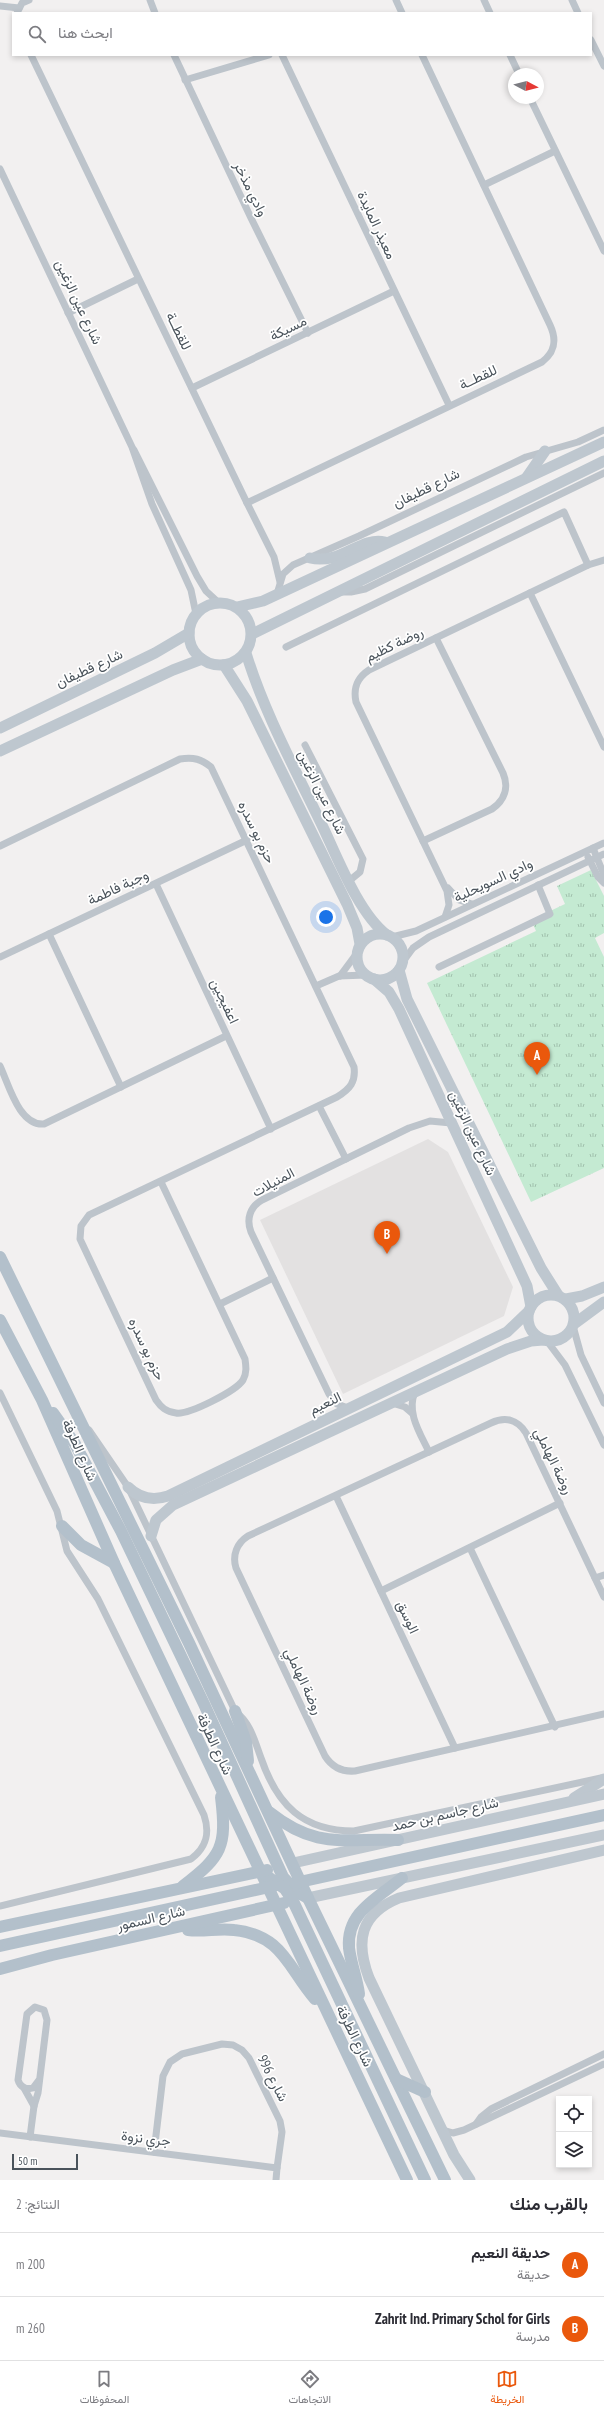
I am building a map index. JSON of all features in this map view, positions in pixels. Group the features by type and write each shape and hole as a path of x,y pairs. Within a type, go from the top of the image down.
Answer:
{"main road":[{"name":"شارع الطرفة","path":"0,1257 81,1419 293,1863 288,1884 308,1898 445,2180"},
{"name":"شارع الطرفة","path":"0,1320 42,1400 114,1563 220,1790 252,1849 260,1871 407,2180"},
{"path":"0,1338 13,1347"},
{"path":"42,1400 75,1444 121,1531 204,1704 278,1866 288,1884 293,1901 425,2180"},
{"path":"62,1526 81,1545 114,1563"},
{"path":"235,1711 246,1742 250,1774"},
{"path":"180,1887 207,1867 217,1856 223,1832 220,1790"},
{"path":"267,1810 290,1827 327,1840 398,1840"},
{"path":"0,1946 604,1815"},
{"name":"شارع السمور","path":"0,1927 293,1863"},
{"path":"260,1871 288,1884"},
{"path":"361,2007 358,1985 349,1948 352,1926 366,1904 402,1878"},
{"path":"276,1905 288,1884"},
{"name":"شارع السمور","path":"0,1969 52,1955 308,1898"},
{"path":"177,1928 191,1931 235,1930 264,1939 283,1953 308,1989 324,2006"},
{"path":"396,2079 424,2092"}],"street":[{"path":"0,6 18,10 29,0"},
{"path":"150,0 156,12"},
{"path":"396,0 400,12"},
{"path":"484,0 490,12"},
{"path":"572,0 578,12"},
{"path":"592,42 604,66"},
{"name":"للقطــة","path":"31,56 138,279 274,557 280,582"},
{"name":"وادي مذخر","path":"174,56 308,333"},
{"path":"185,80 266,56"},
{"name":"معيذر المايدة","path":"282,56 449,405"},
{"name":"للقطــة","path":"247,503 449,405 542,362 551,354 554,344 552,329 422,56"},
{"path":"512,56 517,68"},
{"path":"533,104 604,252"},
{"path":"484,185 555,151"},
{"name":"شارع عين الزغين","path":"0,169 132,447 152,504 191,590 196,614"},
{"path":"68,313 138,279"},
{"name":"مسيكة","path":"192,388 394,291"},
{"name":"شارع قطيفان","path":"288,568 526,457 578,442 604,430"},
{"path":"237,607 248,618 252,634 246,653 236,661 224,665 210,664 202,659 191,646 189,633 196,614 206,606 218,603 237,607 259,603 604,442"},
{"name":"شارع عين الزغين","path":"132,447 140,459 197,576 206,591 218,603"},
{"path":"526,478 545,451"},
{"path":"252,634 336,591 604,461"},
{"path":"336,591 351,592 365,589 604,473"},
{"path":"286,647 564,512 588,565"},
{"path":"310,558 330,559 368,542 378,541 387,543"},
{"name":"للقطــة","path":"274,557 288,568"},
{"name":"روضة كظيم","path":"445,917 449,904 445,885 423,842 354,694 358,680 363,674 436,638 588,565 604,560"},
{"path":"278,594 280,582 288,568"},
{"path":"530,593 604,747"},
{"name":"شارع قطيفان","path":"0,728 155,653 189,633"},
{"path":"423,842 492,809 501,802 506,788 503,773 436,638"},
{"name":"شارع عين الزغين","path":"246,653 269,716 349,880 368,916 390,936"},
{"path":"0,751 173,670 202,659"},
{"name":"شارع عين الزغين","path":"224,665 246,701 348,904 357,928 359,949"},
{"path":"305,745 362,860 360,872 349,880"},
{"name":"حزم بو سدره","path":"0,846 180,759 192,757 202,760 211,767 352,1062 354,1073 350,1088 319,1106 89,1216 81,1226 80,1239 156,1400 165,1410 174,1413 185,1413 235,1389 243,1380 247,1369 245,1359 162,1182"},
{"name":"وجبة فاطمة","path":"0,957 246,840"},
{"name":"وادي السويحلية","path":"390,936 416,931 604,843"},
{"path":"593,848 600,856 604,875"},
{"path":"585,852 598,877 604,883"},
{"name":"وادي السويحلية","path":"401,966 413,948 429,937 600,856"},
{"name":"اعفيجين","path":"156,884 226,1036 271,1129"},
{"name":"روضة كظيم","path":"445,885 459,900 472,904"},
{"path":"439,967 550,914 538,885"},
{"path":"49,934 121,1087"},
{"path":"316,986 339,976 350,965 359,949 369,936 390,936 400,946 401,966 391,977 339,976"},
{"path":"359,949 358,965 370,977"},
{"name":"شارع عين الزغين","path":"401,966 407,999 541,1268 562,1297"},
{"name":"شارع عين الزغين","path":"370,977 384,987 396,1004 527,1286 530,1309"},
{"path":"0,1066 24,1117 36,1125 44,1124 226,1036"},
{"path":"319,1106 346,1159"},
{"name":"المنيلات","path":"348,1408 334,1401 319,1372 249,1227 250,1211 262,1200 423,1123 437,1121 451,1123"},
{"path":"220,1304 273,1278"},
{"path":"604,1286 582,1296 539,1298 530,1309 530,1328 545,1340 565,1365 604,1445"},
{"path":"562,1297 573,1310 573,1325 581,1355 604,1403"},
{"path":"545,1340 560,1340 570,1332 573,1325 604,1302"},
{"name":"النعيم","path":"128,1487 146,1498 153,1499 168,1496 507,1332 530,1309"},
{"name":"النعيم","path":"151,1536 156,1520 173,1505 507,1349 531,1341 545,1340"},
{"path":"415,1392 411,1405 412,1414 429,1452"},
{"path":"0,1393 57,1511 69,1555 98,1599 204,1815 208,1831 204,1846 191,1859 0,1906"},
{"path":"392,1403 405,1407 412,1414"},
{"name":"شارع الطرفة","path":"81,1419 108,1455 128,1487 235,1711 248,1723 267,1776 281,1800 293,1812 315,1825"},
{"name":"روضة الهاملي","path":"604,1597 526,1433 522,1427 511,1420 498,1420 245,1538 236,1552 236,1568 326,1756 332,1764 340,1769 355,1771 555,1727 604,1714"},
{"name":"الوسق","path":"336,1496 455,1748"},
{"path":"381,1591 560,1503"},
{"path":"470,1548 555,1727"},
{"path":"595,1578 604,1575"},
{"path":"569,1802 604,1778"},
{"name":"شارع جاسم بن حمد","path":"315,1825 337,1831 366,1829 604,1778"},
{"name":"شارع جاسم بن حمد","path":"293,1863 604,1794"},
{"path":"308,1898 602,1836"},
{"path":"470,2180 454,2156 364,1965 361,1945 365,1925 380,1906 399,1898 604,1850"},
{"path":"30,2137 34,2106 38,2093 47,2016 44,2010 38,2007 31,2008 26,2017 18,2076 19,2083 24,2088 34,2106"},
{"name":"شارع 996","path":"154,2152 163,2076 167,2066 173,2059 182,2054 228,2044 238,2047 249,2058 278,2117 282,2132 277,2168"},
{"path":"476,2125 480,2117 491,2109 604,2054"},
{"path":"443,2130 459,2132 604,2064"},
{"path":"24,2088 33,2088 39,2080"},
{"name":"جري نزوة","path":"0,2133 277,2168"},
{"path":"276,2180 277,2168"}],"shaded area":[{"path":"428,1139 448,1152 513,1287 504,1316 343,1394 260,1220"}],"green space":[{"path":"591,870 604,896 604,933 595,938 604,957 604,1168 531,1202 427,983 536,931 531,920 565,904 557,886"}],"place":[{"name":"حديقة النعيم","path":"537,1075"},
{"name":"Zahrit Ind. Primary Schol for Girls","path":"387,1254"}]}
